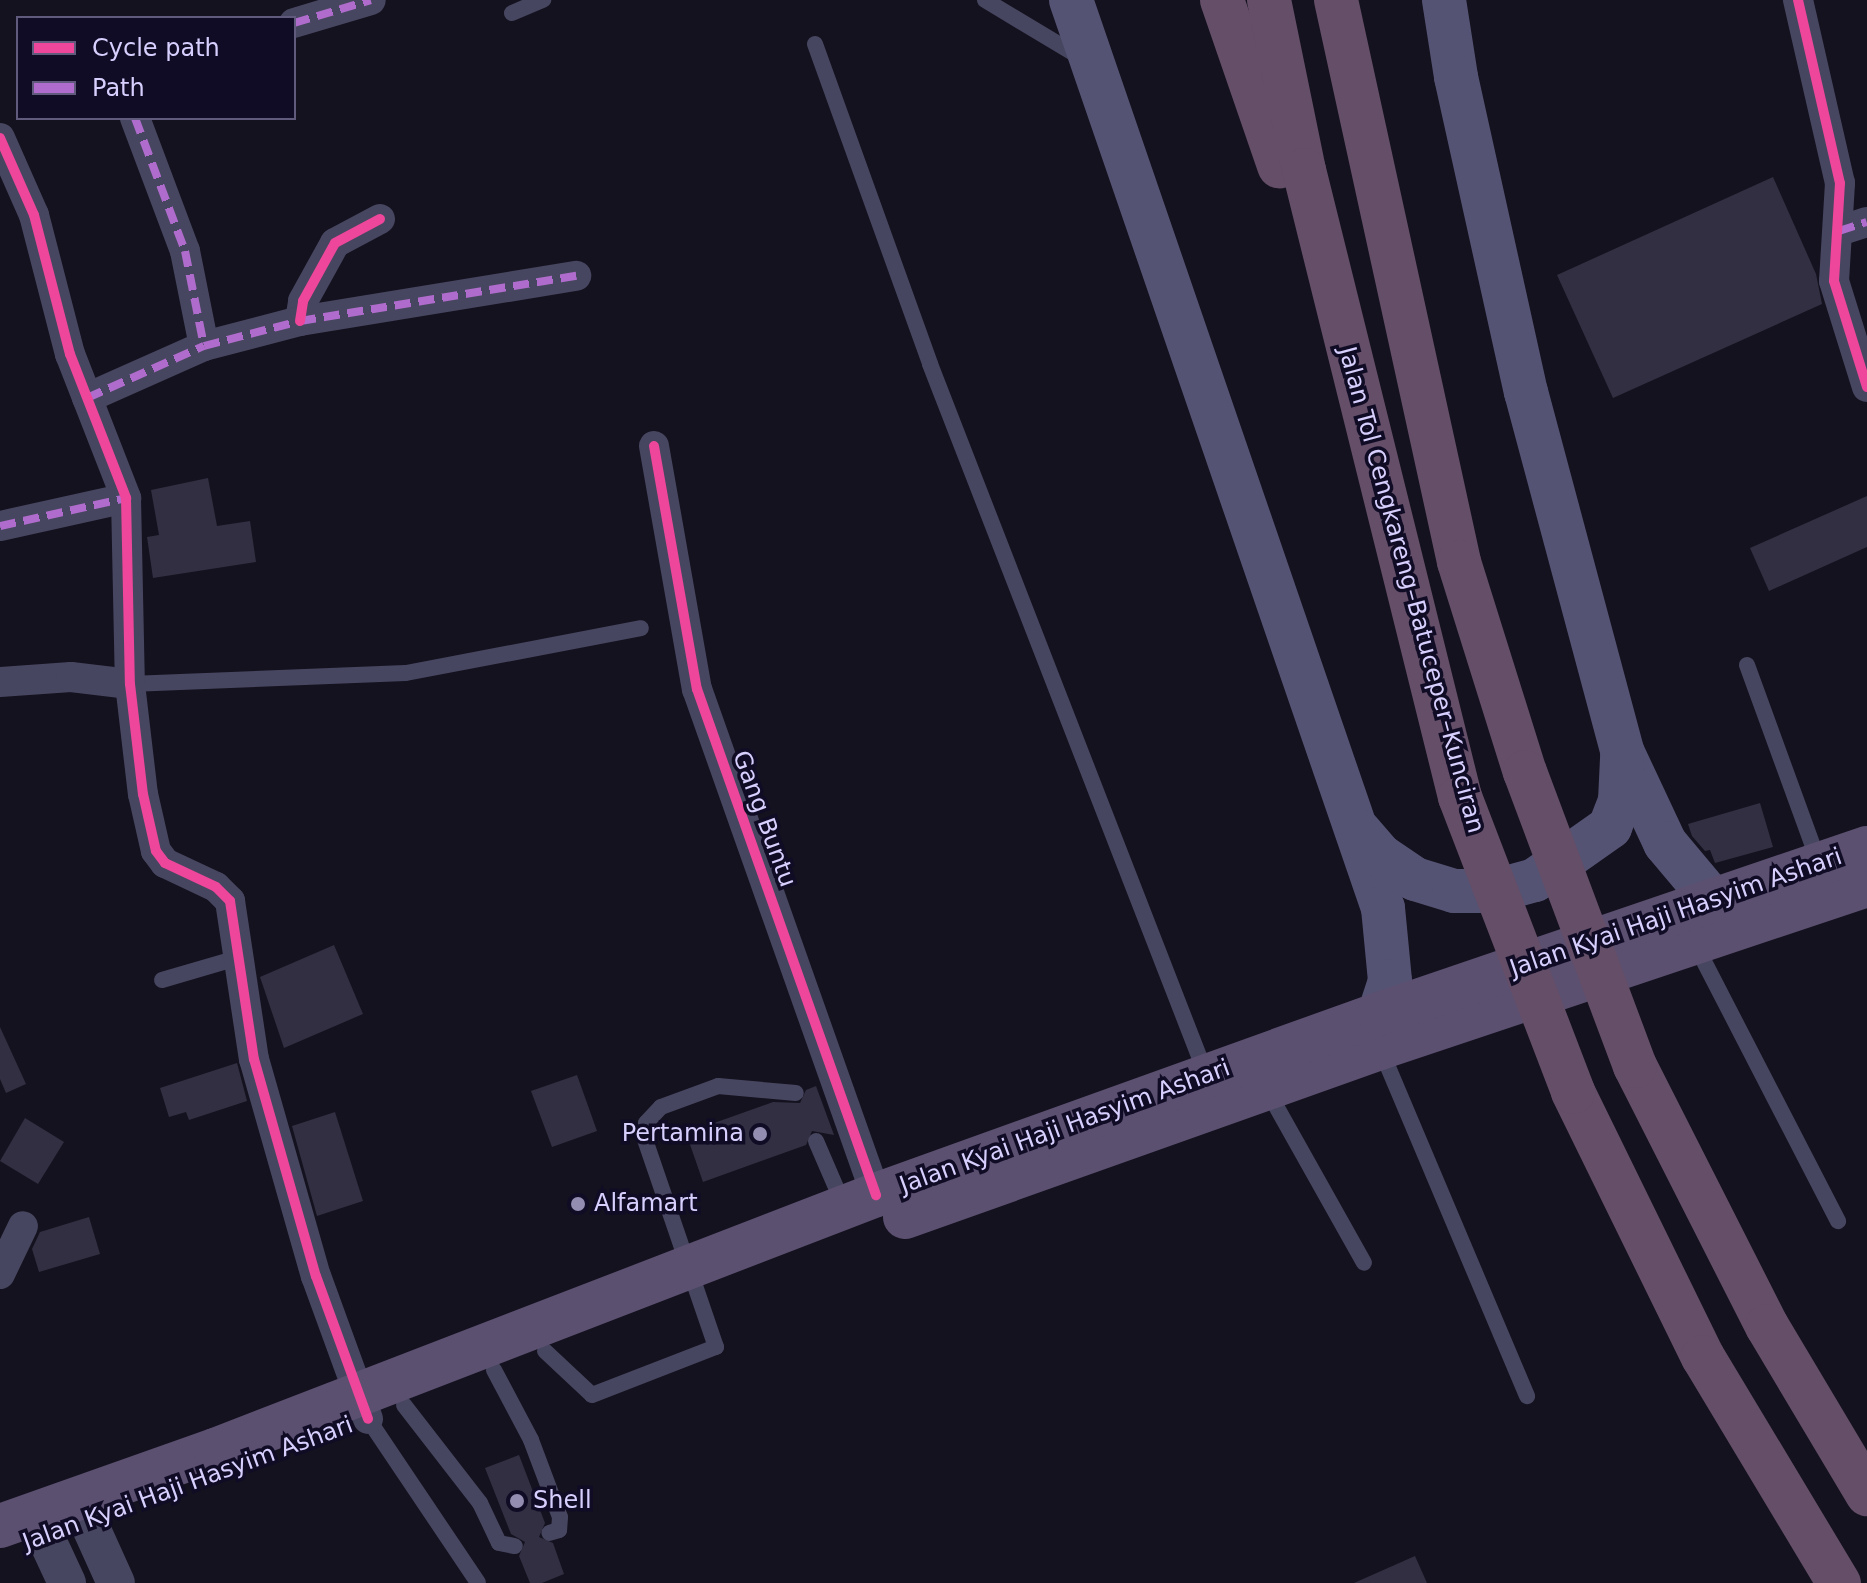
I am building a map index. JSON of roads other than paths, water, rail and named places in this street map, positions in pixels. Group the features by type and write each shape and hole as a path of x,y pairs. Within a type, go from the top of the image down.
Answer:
{"highway":[{"path":"1222,0 1360,403"},
{"name":"Jalan Tol Cengkareng–Batuceper–Kunciran","path":"1269,0 1360,403 1460,797 1573,1092 1703,1357 1839,1583"},
{"path":"1336,0 1459,562 1525,772 1635,1066 1767,1326 1867,1494"},
{"path":"1364,0 1423,397"}],"main road":[{"path":"1071,0 1089,62 1355,825 1390,947 1390,981 1380,1031"},
{"path":"1444,0 1456,77 1526,392 1622,751 1665,843 1712,899"},
{"path":"1355,825 1381,856 1415,879 1454,891 1495,891 1535,880 1610,827 1620,801 1622,751"},
{"name":"Jalan Kyai Haji Hasyim Ashari","path":"858,1212 1266,1088 1380,1031 1712,899 1867,848"},
{"name":"Jalan Kyai Haji Hasyim Ashari","path":"377,1407 858,1212 1207,1076 1694,943 1867,885"},
{"name":"Jalan Kyai Haji Hasyim Ashari","path":"0,1552 27,1526 84,1510 377,1407 494,1370 545,1351 691,1280"}],"street":[{"path":"296,22 371,0"},
{"path":"1798,0 1853,227 1834,281 1867,387"},
{"path":"136,120 185,251 204,346"},
{"path":"0,138 34,215 87,398 126,498 130,684 143,794 156,851 165,863 216,887 230,901 258,1074 316,1276 377,1407"},
{"path":"300,321 303,301 335,243 380,219"},
{"path":"87,398 204,346 300,321 576,276"},
{"name":"Gang Buntu","path":"654,446 697,689 858,1212"},
{"path":"0,526 126,498"},
{"path":"0,682 71,677 130,684"},
{"path":"0,1274 23,1226"},
{"path":"84,1510 116,1583"},
{"path":"27,1526 67,1583"}],"lane":[{"path":"512,13 543,0"},
{"path":"985,0 1089,62"},
{"path":"815,44 930,364 1207,1076"},
{"path":"130,684 406,673 641,628"},
{"path":"1747,665 1819,864"},
{"path":"1694,943 1838,1221"},
{"path":"162,980 237,958"},
{"path":"1380,1031 1527,1396"},
{"path":"545,1351 585,1393 599,1394 716,1347 644,1137 646,1123 661,1107 718,1086 796,1093"},
{"path":"1266,1088 1364,1263"},
{"path":"816,1141 858,1212"},
{"path":"494,1370 531,1440 560,1517 559,1530 549,1533"},
{"path":"377,1407 480,1503 499,1543 515,1546"},
{"path":"377,1407 478,1583"}],"place":[{"name":"Pertamina","path":"760,1134"},
{"name":"Alfamart","path":"578,1204"},
{"name":"Shell","path":"517,1501"}]}
